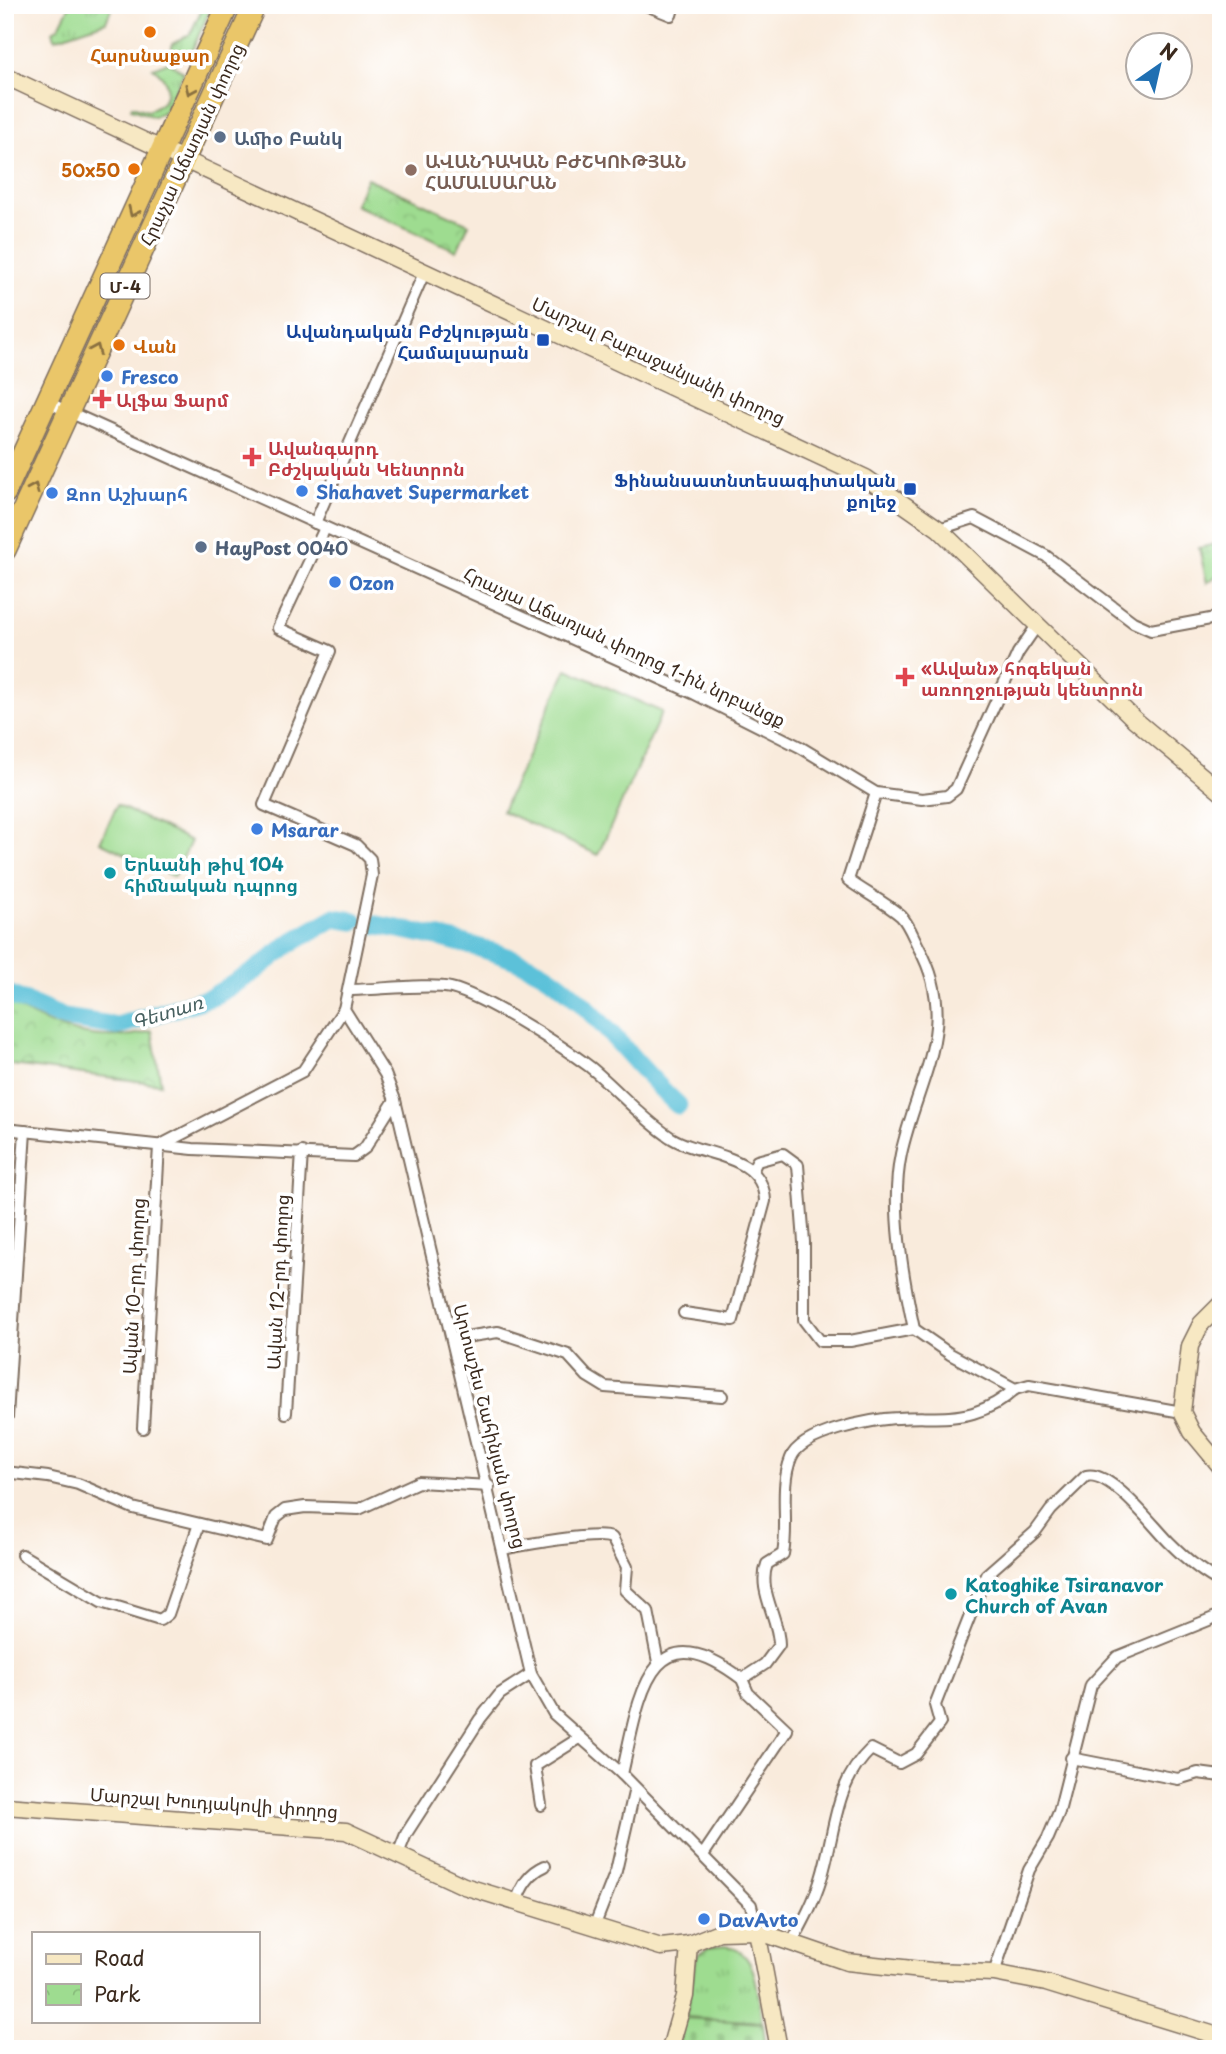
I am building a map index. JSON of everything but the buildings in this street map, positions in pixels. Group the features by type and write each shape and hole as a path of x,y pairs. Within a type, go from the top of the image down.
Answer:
{"highway":[{"name":"Հրաչյա Աճառյան փողոց","path":"5,493 228,5"},
{"name":"Հրաչյա Աճառյան փողոց","path":"5,550 255,5"}],"street":[{"path":"646,5 673,10"},
{"name":"Մարշալ Բաբաջանյանի փողոց","path":"5,76 866,478 939,529 1134,719 1221,792"},
{"path":"159,1146 303,1071 344,1009 350,990 372,875 370,859 356,845 264,805 330,651 278,628 424,273"},
{"name":"Հրաչյա Աճառյան փողոց 1-ին նրբանցք","path":"47,402 695,694 800,747 876,793"},
{"path":"939,529 974,519 1046,556 1133,622 1151,630 1221,617"},
{"path":"1015,1390 950,1354 914,1329 904,1272 897,1192 901,1154 932,1058 939,1009 926,961 902,917 848,880 876,793 922,799 947,796 956,789 1018,653 1038,624"},
{"path":"350,990 450,988 488,1004 588,1066 672,1139 714,1151 752,1171 764,1190 765,1201 733,1320 684,1312"},
{"name":"Արտաշես Շահինյան փողոց","path":"344,1009 385,1074 395,1100 489,1486 531,1674 554,1714 578,1739 622,1774 751,1905 757,1931"},
{"path":"5,1129 159,1146 360,1154 395,1100"},
{"path":"7,1417 25,1131"},
{"name":"Ավան 10-րդ փողոց","path":"143,1429 159,1146"},
{"name":"Ավան 12-րդ փողոց","path":"286,1413 302,1152"},
{"path":"752,1171 757,1161 783,1154 798,1165 803,1230 804,1320 820,1341 850,1341 914,1329"},
{"path":"1221,1304 1201,1324 1190,1346 1182,1412 1192,1432 1221,1467"},
{"path":"452,1339 498,1332 568,1355 587,1376 605,1387 722,1396"},
{"path":"742,1679 765,1664 779,1645 777,1622 766,1595 764,1577 767,1564 780,1559 783,1554 787,1478 791,1455 796,1450 831,1431 879,1420 971,1414 999,1403 1015,1390 1029,1385 1182,1412"},
{"path":"5,1472 48,1477 78,1485 133,1508 267,1540 276,1517 285,1510 305,1507 359,1509 418,1482 489,1486"},
{"path":"792,1944 810,1910 822,1878 844,1785 853,1766 871,1749 899,1763 916,1754 940,1723 935,1705 986,1575 1035,1532 1051,1510 1088,1474 1124,1494 1171,1544 1221,1582"},
{"path":"22,1555 101,1602 160,1620 168,1614 199,1524"},
{"path":"503,1549 545,1540 600,1535 612,1538 626,1567 625,1590 648,1611 657,1662 636,1714 622,1774"},
{"path":"994,1973 1029,1870 1048,1838 1059,1812 1091,1685 1117,1657 1221,1615"},
{"path":"657,1662 671,1654 687,1652 742,1679 748,1693 787,1730 704,1855"},
{"path":"398,1854 406,1834 480,1719 500,1694 531,1674"},
{"path":"541,1805 534,1769 578,1739"},
{"path":"1071,1758 1178,1779 1198,1773 1221,1776"},
{"path":"594,1927 616,1871 635,1788"},
{"name":"Մարշալ Խուդյակովի փողոց","path":"5,1806 345,1831 464,1886 518,1896 594,1927 660,1947 689,1944 719,1932 757,1931 846,1962 994,1973 1088,1994 1170,2023 1221,2037"},
{"path":"518,1896 531,1875 545,1866"},
{"path":"757,1931 779,2049"},
{"path":"670,2049 685,1996 689,1944"}],"green space":[{"path":"70,5 113,5 106,22 55,39 53,31 59,27"},
{"path":"204,5 212,5 191,53 183,58 172,52 172,44 190,34"},
{"path":"168,62 184,72 165,111 154,117 131,109 132,106 148,111 163,102 167,92 166,83 153,68"},
{"path":"367,178 469,224 457,251 355,205"},
{"path":"1219,543 1220,573 1207,583 1199,548"},
{"path":"567,669 662,712 598,855 502,811"},
{"path":"117,805 191,841 174,877 100,842"},
{"path":"5,1000 40,1019 76,1032 113,1036 152,1031 161,1084 5,1064"},
{"path":"724,1946 736,1949 751,1964 762,2022 686,2017 696,1956 708,1948"},
{"path":"685,2018 763,2023 766,2049 677,2049"}],"waterway":[{"name":"Գետառ","path":"5,993 64,1018 117,1026 212,997 252,973 289,944 334,918 354,921"},
{"name":"Գետառ","path":"372,924 479,948 538,970 574,996 678,1105"}],"place":[{"name":"Հարսնաքար","path":"150,32"},
{"name":"Ամիօ Բանկ","path":"220,137"},
{"name":"50x50","path":"134,169"},
{"name":"ԱՎԱՆԴԱԿԱՆ ԲԺՇԿՈՒԹՅԱՆ ՀԱՄԱԼՍԱՐԱՆ","path":"411,170"},
{"name":"Ավանդական Բժշկության Համալսարան","path":"543,340"},
{"name":"Վան","path":"119,345"},
{"name":"Fresco","path":"107,376"},
{"name":"Ալֆա Ֆարմ","path":"102,399"},
{"name":"Ավանգարդ Բժշկական Կենտրոն","path":"252,457"},
{"name":"Ֆինանսատնտեսագիտական քոլեջ","path":"910,489"},
{"name":"Shahavet Supermarket","path":"302,491"},
{"name":"Զոո Աշխարհ","path":"52,493"},
{"name":"HayPost 0040","path":"201,547"},
{"name":"Ozon","path":"335,582"},
{"name":"«Ավան» հոգեկան առողջության կենտրոն","path":"905,677"},
{"name":"Msarar","path":"257,829"},
{"name":"Երևանի թիվ 104 հիմնական դպրոց","path":"110,873"},
{"name":"Katoghike Tsiranavor Church of Avan","path":"951,1594"},
{"name":"DavAvto","path":"704,1919"}]}
